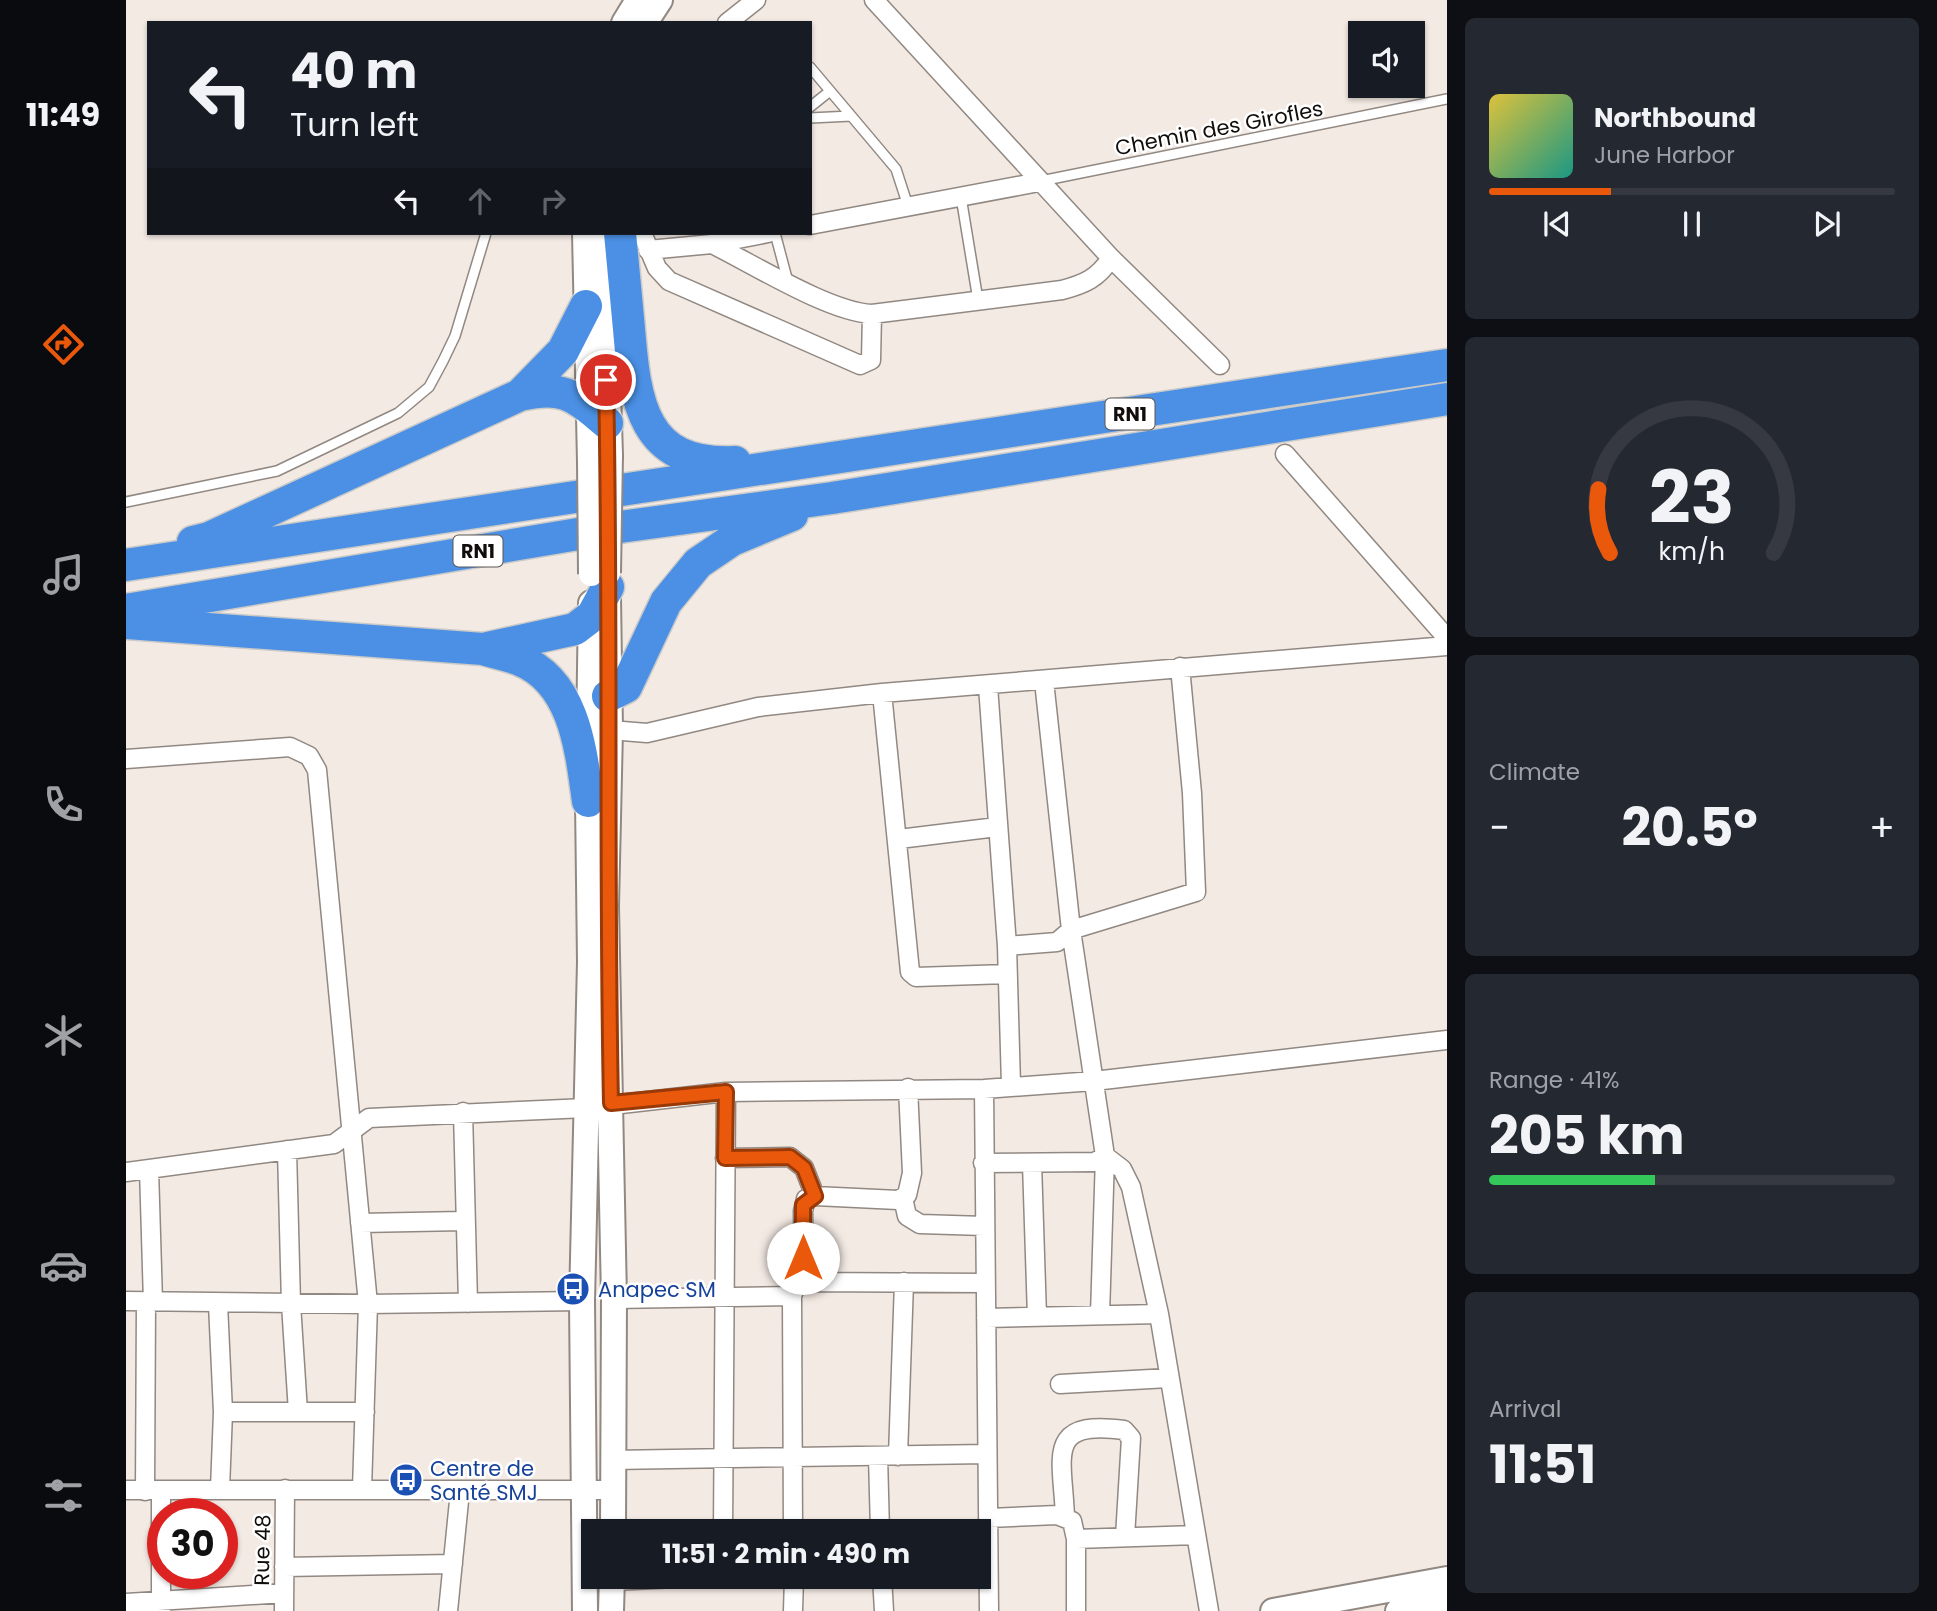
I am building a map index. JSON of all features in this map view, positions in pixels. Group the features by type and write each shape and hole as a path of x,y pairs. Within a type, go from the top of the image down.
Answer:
{"highway":[{"path":"621,235 636,398 660,438 669,446 706,462 813,460"},
{"path":"520,395 563,351 586,306"},
{"name":"RN1","path":"126,563 552,503 813,460 1447,365"},
{"path":"126,563 209,538 520,395 540,390 565,392 598,416"},
{"name":"RN1","path":"126,610 620,527 832,498 1447,399"},
{"path":"599,697 626,687 666,602 698,563 732,540 832,498"},
{"path":"483,649 569,632 592,616 602,578"},
{"path":"126,623 483,649 522,660 558,694 574,722 588,801"}],"main road":[{"path":"625,21 638,0"},
{"path":"646,21 660,0"},
{"path":"585,235 586,306 598,416 602,578 599,697 588,801 590,962 582,1301 585,1611"},
{"path":"598,416 603,235"},
{"path":"592,616 599,697 610,730 606,906 614,1299 613,1519"},
{"path":"1273,1611 1447,1579"},
{"path":"611,1611 612,1589"},
{"path":"1398,1611 1447,1601"}],"street":[{"path":"730,21 756,0"},
{"path":"874,0 1111,258 1220,365"},
{"path":"812,225 1039,182"},
{"path":"643,235 648,250 668,281 860,365 871,360 872,314"},
{"path":"648,250 712,244 758,235"},
{"path":"712,244 850,311 872,314 1083,284 1100,275 1111,258"},
{"path":"1285,454 1447,638"},
{"path":"610,730 647,733 758,706 882,693 1447,646"},
{"path":"1007,946 1057,942 1071,930 1198,889 1180,667"},
{"path":"1044,681 1071,930 1105,1156 1100,1315"},
{"path":"988,686 1007,946 1012,1085"},
{"path":"882,693 912,975 1007,974"},
{"path":"126,759 290,747 301,750 314,762 319,784 369,1304 362,1489"},
{"path":"898,839 997,827"},
{"path":"126,1172 334,1144 352,1128 369,1118 586,1108 611,1103 726,1092 984,1089 1094,1081 1447,1040"},
{"path":"908,1088 912,1173 910,1188 903,1198 907,1216 920,1224 984,1226"},
{"path":"984,1089 989,1611"},
{"path":"723,1519 726,1092"},
{"path":"463,1112 463,1221 468,1303"},
{"path":"288,1150 291,1304 298,1412"},
{"path":"983,1163 1095,1162 1105,1156"},
{"path":"1105,1156 1122,1169 1131,1187 1159,1314 1209,1611"},
{"path":"725,1158 795,1159 804,1168 815,1196"},
{"path":"1032,1163 1037,1317"},
{"path":"149,1169 149,1302 145,1398 161,1606"},
{"path":"793,1519 791,1458 803,1205 815,1196 903,1198"},
{"path":"360,1223 463,1221"},
{"path":"614,1299 724,1298 798,1289 904,1282 985,1283"},
{"path":"898,1456 904,1282"},
{"path":"126,1301 369,1304 582,1301"},
{"path":"218,1304 223,1412 220,1489"},
{"path":"986,1318 1159,1314"},
{"path":"1060,1384 1169,1378"},
{"path":"126,1397 145,1398"},
{"path":"223,1412 365,1412"},
{"path":"1065,1517 1063,1448 1069,1435 1081,1428 1124,1430 1130,1438 1125,1537"},
{"path":"612,1460 986,1454"},
{"path":"878,1456 880,1519"},
{"name":"Rue 48","path":"284,1602 285,1489"},
{"path":"126,1490 613,1490"},
{"path":"448,1611 460,1491"},
{"path":"989,1518 1065,1517 1072,1521 1076,1539 1076,1611"},
{"path":"1076,1539 1196,1535"},
{"path":"284,1567 453,1564"},
{"path":"793,1611 794,1589"},
{"path":"883,1589 884,1611"},
{"path":"126,1604 161,1606 284,1602"}],"lane":[{"path":"812,69 896,169 908,206"},
{"path":"812,105 830,91"},
{"name":"Chemin des Girofles","path":"1039,182 1447,99"},
{"path":"812,118 851,116"},
{"path":"961,197 978,300"},
{"path":"126,502 277,471 398,413 429,387 443,362 455,336 485,235"},
{"path":"776,235 788,282"}],"place":[{"name":"Anapec SM","path":"573,1289"},
{"name":"Centre de Santé SMJ","path":"406,1480"}],"route":[{"path":"606,380 610,455 610,730 606,906 611,1103 726,1092 725,1158 790,1157 804,1168 815,1196 806,1199 803,1205 803,1258"}]}
